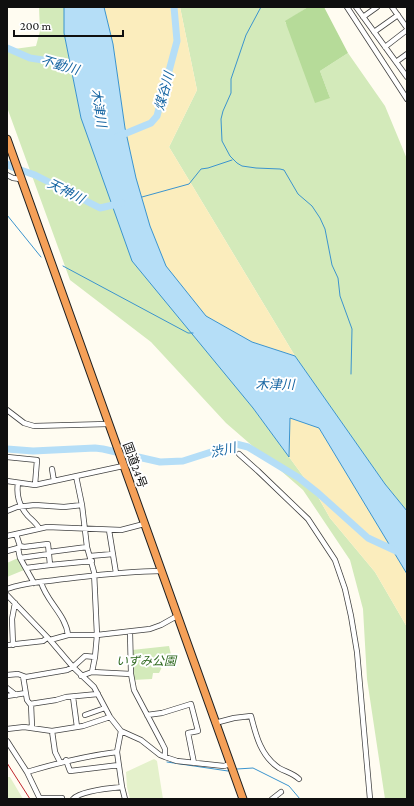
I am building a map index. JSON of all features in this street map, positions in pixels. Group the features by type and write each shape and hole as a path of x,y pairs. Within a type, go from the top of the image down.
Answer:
{"highway":[{"name":"国道24号","path":"7,139 9,154 20,179 243,799"}],"street":[{"path":"347,7 372,46 406,93 407,99"},
{"path":"356,7 407,77"},
{"path":"363,17 377,7"},
{"path":"385,47 407,29 392,7"},
{"path":"374,32 398,15"},
{"path":"372,46 379,39"},
{"path":"396,62 407,54"},
{"path":"7,175 20,179"},
{"path":"7,410 24,423 34,426 108,424"},
{"path":"239,454 308,519 335,560 345,590 357,652 370,799"},
{"path":"7,457 37,460 35,485"},
{"path":"7,481 35,485 123,466"},
{"path":"52,469 54,481"},
{"path":"76,476 94,575 97,634 92,672"},
{"path":"18,483 16,492 21,507 37,524 38,528"},
{"path":"7,510 35,505 64,507 82,505"},
{"path":"7,536 38,528 120,530 144,524"},
{"path":"109,530 116,573"},
{"path":"16,534 20,558 34,583"},
{"path":"7,551 19,547 48,544 50,565"},
{"path":"20,558 88,547"},
{"path":"26,568 114,554"},
{"path":"7,589 20,585 94,575 161,571"},
{"path":"41,582 50,602 62,619 68,635"},
{"path":"7,595 72,667 94,687 110,717 121,730 141,740 160,755 177,761 224,766 230,764"},
{"path":"13,645 10,636 9,620 15,603"},
{"path":"7,646 43,641 68,635 130,632 156,627 177,616"},
{"path":"130,632 131,674 135,693 165,749 165,757"},
{"path":"7,675 18,674 26,676 55,672 72,667 85,656 95,657"},
{"path":"81,676 92,672 131,674"},
{"path":"23,676 28,702 31,704 32,728"},
{"path":"7,688 16,695"},
{"path":"7,696 26,693"},
{"path":"31,704 98,694"},
{"path":"73,697 76,727"},
{"path":"147,715 162,713 191,704 198,730 188,733 194,763"},
{"path":"85,715 105,708"},
{"path":"215,723 234,718 251,716 260,748 270,761 281,770 295,775 298,779"},
{"path":"7,729 32,728 52,731 76,727 110,717"},
{"path":"121,730 117,752 125,799"},
{"path":"52,731 55,752 60,762"},
{"path":"7,741 27,772 40,798 62,798"},
{"path":"27,772 66,760 117,752"},
{"path":"66,760 70,771 119,765"},
{"path":"73,799 74,797 81,795 122,787"},
{"path":"272,799 281,792"}],"green space":[{"path":"39,7 64,7 64,33 81,118 253,408 317,495 330,518 375,572 407,627 407,799 385,799 367,679 363,609 350,560 303,490 226,423 151,342 70,280 8,110 7,50 36,46 40,31"},
{"path":"180,7 308,7 285,22 330,98 320,71 348,53 385,106 407,159 407,511 385,484 295,356 169,147 197,90"},
{"path":"308,7 324,7 348,53 320,71 330,98 315,103 285,21"},
{"path":"18,558 24,570 7,577 7,563"},
{"name":"いずみ公園","path":"169,646 174,667 162,667 159,673 153,673 152,679 133,680 132,650"},
{"path":"154,759 157,761 163,799 130,799 127,787 126,772"},
{"path":"7,777 10,777 23,799 7,799"}],"sand":[{"path":"104,7 180,7 197,90 169,147 295,356 252,342 206,316 166,266 150,226 136,178 125,128 113,44"},
{"path":"290,418 319,428 407,574 407,627 375,572 330,518 317,495 289,457"}],"water":[{"name":"木津川","path":"64,7 104,7 113,44 125,128 136,178 150,226 166,266 206,316 252,342 295,356 385,484 407,511 407,574 319,428 290,418 289,457 253,408 132,261 81,118 64,33"}],"waterway":[{"name":"煤谷川","path":"117,137 151,123 157,116 177,41 174,7"},
{"path":"261,7 246,35 231,79 231,93 221,119 222,141 230,156 242,166 284,170 298,194 312,206 320,218 325,229 332,265 338,278 340,296 352,329 351,374"},
{"name":"不動川","path":"7,48 30,58 56,62 70,70 80,72"},
{"path":"142,197 189,184 201,169 232,160"},
{"name":"天神川","path":"7,164 35,175 100,208 122,203"},
{"path":"7,215 41,257"},
{"path":"63,266 188,333 193,333"},
{"name":"渋川","path":"7,449 33,451 95,448 160,462 183,461 236,444 248,447 299,478 368,538 407,556"},
{"path":"167,762 228,771"},
{"path":"237,769 253,768 289,786 300,799"}],"railway":[{"path":"7,763 30,799"}]}
